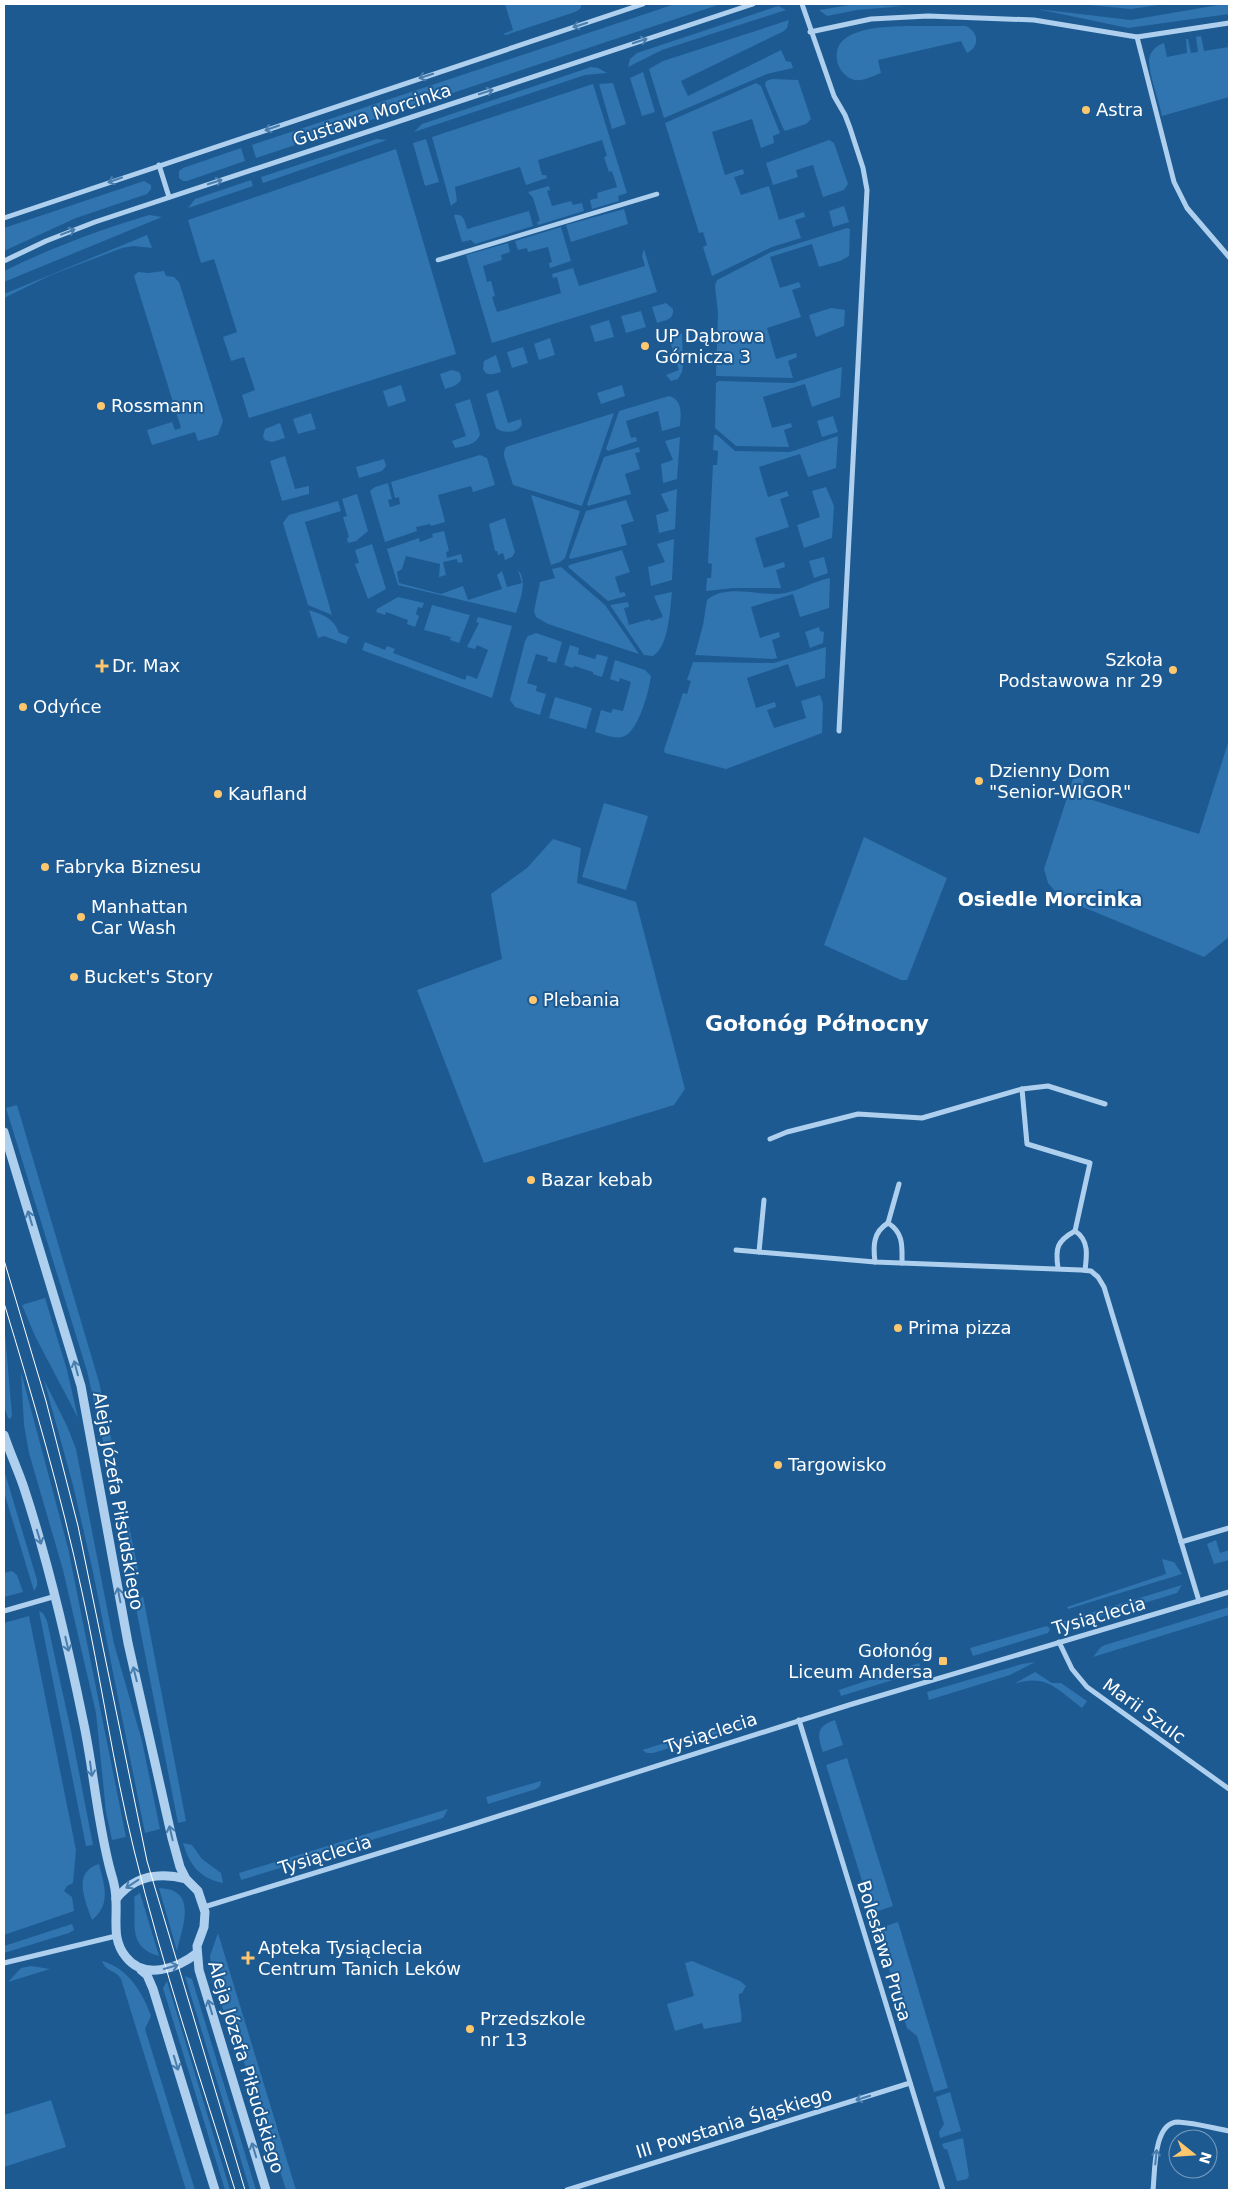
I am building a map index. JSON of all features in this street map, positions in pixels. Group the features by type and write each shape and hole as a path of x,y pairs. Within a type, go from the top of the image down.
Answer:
{"street":[{"name":"Gustawa Morcinka","path":"4,218 643,4"},
{"name":"Gustawa Morcinka","path":"4,261 70,231 169,197 753,4"},
{"path":"802,4 810,32 834,96 848,122 863,168 867,190 838,731"},
{"path":"810,32 871,19 938,16 1034,20 1137,37 1229,23"},
{"path":"1137,37 1174,182 1187,208 1229,257"},
{"path":"159,165 169,197"},
{"path":"438,260 657,194"},
{"path":"770,1139 787,1132 858,1114 922,1118 1022,1089 1048,1086 1105,1104"},
{"path":"1022,1089 1027,1144 1090,1162 1075,1231"},
{"name":"Aleja Józefa Piłsudskiego","path":"4,1132 83,1394 94,1468 130,1653 172,1838 180,1867 186,1879"},
{"path":"875,1262 875,1238 881,1227 888,1223 899,1184"},
{"path":"759,1252 764,1200"},
{"path":"888,1223 896,1228 901,1236 902,1263"},
{"path":"1058,1268 1056,1253 1060,1242 1064,1236 1075,1231"},
{"path":"1075,1231 1084,1238 1086,1245 1085,1270"},
{"path":"736,1250 875,1262 1058,1268 1091,1271 1098,1277 1104,1287 1199,1602"},
{"path":"4,1435 25,1490 56,1596 84,1721 101,1834 116,1899 116,1936 125,1956 147,1975 153,1989 215,2190"},
{"path":"1181,1542 1229,1528"},
{"name":"Tysiąclecia","path":"204,1906 427,1838 799,1720 1229,1592"},
{"path":"4,1611 56,1596"},
{"name":"Marii Szulc","path":"1059,1642 1072,1669 1087,1687 1229,1789"},
{"name":"Bolesława Prusa","path":"799,1720 943,2190"},
{"path":"116,1899 129,1885 141,1879 161,1876 186,1879 198,1891 204,1906 205,1922 196,1953 172,1967 158,1970 141,1970"},
{"path":"4,1963 116,1936"},
{"name":"Aleja Józefa Piłsudskiego","path":"196,1953 199,1970 266,2190"},
{"name":"III Powstania Śląskiego","path":"567,2190 910,2083"},
{"path":"1153,2190 1157,2146 1160,2135 1167,2126 1179,2122 1229,2131"}],"shaded area":[{"path":"505,4 582,4 580,9 575,12 506,35 503,34 513,30"},
{"path":"675,4 721,4 256,158 252,145"},
{"path":"856,4 904,6 857,10 827,16 819,10"},
{"path":"1079,4 1166,4 1131,9"},
{"path":"1229,4 1229,14 1128,28 1037,9 1131,20"},
{"path":"778,6 786,10 662,50 628,67 630,59 637,53"},
{"path":"789,20 784,31 681,81 688,96 781,50 786,61 791,62 793,68 767,74 664,118 649,69 663,61"},
{"path":"966,26 973,32 976,43 967,53 961,41 878,60 881,73 862,80 855,80 849,77 840,68 837,62 838,49 841,43 852,34 882,27"},
{"path":"1201,36 1204,51 1229,47 1229,97 1162,116 1149,60 1152,51 1164,43 1167,57 1187,53 1186,39 1188,39 1191,53 1198,52 1196,37"},
{"path":"591,67 598,68 607,73 585,75 414,132 422,124"},
{"path":"643,72 655,112 642,116 630,78"},
{"path":"772,79 798,80 811,119 806,124 785,131 765,85 766,81"},
{"path":"613,83 626,124 612,129 599,84"},
{"path":"756,83 761,86 780,133 773,136 774,143 761,148 752,119 712,132 725,175 743,169 744,174 734,177 741,195 769,186 779,220 804,212 805,217 795,220 801,238 772,247 712,276 703,247 707,245 703,232 699,233 665,123"},
{"path":"593,84 627,193 618,196 619,201 592,209 590,200 598,198 597,193 617,187 612,171 609,172 604,157 607,156 602,140 538,160 542,175 546,175 547,178 526,185 520,167 455,187 457,201 451,206 432,137"},
{"path":"377,139 387,140 263,183 261,177"},
{"path":"426,139 439,182 425,186 413,143"},
{"path":"829,140 834,143 848,184 844,190 823,197 813,165 796,170 798,177 773,185 766,163"},
{"path":"241,148 245,161 187,181 179,178 179,171 183,168"},
{"path":"396,149 456,354 249,418 242,395 255,390 244,357 231,361 223,337 237,332 214,259 201,263 188,220"},
{"path":"251,180 253,186 188,208 195,199"},
{"path":"144,181 151,185 151,189 147,194 76,218 4,251 4,228"},
{"path":"549,186 550,190 547,191 552,206 571,201 573,205 582,203 584,211 538,225 537,222 540,221 533,198 528,192"},
{"path":"844,206 849,222 833,227 829,211"},
{"path":"624,209 628,224 571,242 566,225"},
{"path":"529,211 533,226 475,244 471,240 462,242 454,215 462,217 467,229"},
{"path":"149,215 162,217 4,282 4,271 75,240"},
{"path":"561,227 571,261 550,268 549,263 552,262 548,247 528,252 527,248 518,250 515,241"},
{"path":"847,228 850,229 849,256 840,261 819,267 812,244 770,257 780,288 799,282 801,287 792,290 801,317 767,328 776,359 796,353 797,357 788,361 793,378 716,376 718,313 715,286 717,280 771,252"},
{"path":"147,235 152,248 133,246 122,248 51,275 4,298 4,294"},
{"path":"508,243 510,252 501,255 502,260 483,266 487,282 491,281 495,296 492,297 497,312 561,293 557,277 553,278 552,274 573,268 579,286 645,266 642,256 644,249 657,292 492,343 466,255"},
{"path":"164,271 166,276 174,277 179,282 223,421 218,435 198,441 195,432 152,445 147,430 172,422 175,430 181,428 134,276 138,272"},
{"path":"666,303 673,309 673,313 669,319 657,323 652,307"},
{"path":"831,308 845,310 844,326 816,337 809,315"},
{"path":"641,311 646,327 626,333 621,316"},
{"path":"609,320 614,337 595,342 590,326"},
{"path":"682,333 682,372 678,379 671,381 666,375 679,370 669,338"},
{"path":"550,338 555,355 539,360 534,344"},
{"path":"523,347 528,363 512,368 507,352"},
{"path":"496,355 501,372 491,374 485,372 483,369 484,361"},
{"path":"842,367 840,397 812,407 805,384 763,397 772,428 791,423 792,427 784,430 789,447 736,446 715,428 716,383 719,381 793,383"},
{"path":"452,370 459,372 461,379 452,387 445,389 440,374"},
{"path":"401,385 406,401 388,407 383,391"},
{"path":"622,385 625,396 601,404 597,393"},
{"path":"498,390 508,423 521,419 522,425 517,430 506,432 496,428 486,394"},
{"path":"669,396 674,398 679,404 681,412 680,426 662,431 658,411 626,421 631,438 636,437 637,441 608,451 606,449 619,411"},
{"path":"470,399 480,434 473,443 455,448 452,441 466,436 455,404"},
{"path":"311,413 316,429 298,434 293,419"},
{"path":"614,413 582,506 513,485 504,456 506,447"},
{"path":"833,416 838,432 822,437 817,421"},
{"path":"280,423 285,438 272,442 265,440 263,436 265,429"},
{"path":"714,435 717,435 735,451 790,452 838,436 836,468 808,477 800,454 759,467 768,497 787,491 789,496 780,499 789,527 755,538 764,568 784,562 785,567 776,570 781,588 734,588 706,591 707,578 711,578 712,564 708,563 713,465 717,465 718,451 713,450"},
{"path":"680,437 677,479 663,483 661,464 673,460 665,441"},
{"path":"639,447 640,452 635,453 640,469 625,474 631,494 588,506 587,504 604,457"},
{"path":"480,455 487,458 495,485 473,492 471,486 438,495 445,522 431,526 430,524 416,527 417,531 385,542 370,491 375,487 388,483 392,499 388,500 390,507 400,504 399,497 395,498 391,482"},
{"path":"285,456 295,489 309,486 309,494 282,501 270,461"},
{"path":"384,459 386,466 382,471 359,478 356,467"},
{"path":"826,487 834,506 832,538 804,548 797,525 820,517 812,491"},
{"path":"677,489 675,529 659,533 656,515 669,511 661,494"},
{"path":"357,494 368,531 356,541 348,543 347,538 349,537 343,517 347,516 342,499"},
{"path":"531,495 580,511 565,558 560,562 551,565"},
{"path":"626,500 634,521 621,525 627,545 570,559 569,557 586,511"},
{"path":"338,501 341,511 305,522 332,615 308,605 283,523 289,515"},
{"path":"505,518 515,552 512,557 505,560 503,553 498,555 497,551 495,551 489,524"},
{"path":"444,531 449,551 446,552 447,558 461,554 463,562 458,563 457,559 443,562 446,575 439,577 440,564 406,556 402,569 397,572 399,583 441,594 463,586 468,600 502,589 497,575 502,571 507,587 522,583 518,570 521,574 523,585 516,613 398,585 387,549 419,538 420,542 433,537 432,534"},
{"path":"674,539 672,580 651,586 648,567 665,562 657,544"},
{"path":"372,544 386,589 368,599 355,564 359,563 355,550"},
{"path":"622,550 630,572 615,577 620,593 624,592 626,596 608,601 568,567 569,565"},
{"path":"824,557 828,573 814,578 809,561"},
{"path":"561,567 605,605 639,654 548,624 536,617 534,611 540,582 555,578 552,569"},
{"path":"830,578 829,608 800,617 793,594 751,607 760,638 779,632 780,637 772,640 777,658 695,655 707,600 714,595 732,591 769,594 785,593"},
{"path":"672,592 666,636 653,656 644,655 610,605 628,602 629,607 624,608 629,625 650,619 651,621 663,617 654,596"},
{"path":"398,597 424,603 422,608 418,607 416,614 419,616 415,627 407,624 408,620 386,612 385,615 376,612 377,609"},
{"path":"432,605 470,615 459,643 450,640 451,637 424,630"},
{"path":"309,610 331,620 339,633 349,637 346,644 324,636 318,638"},
{"path":"478,617 512,626 492,698 362,650 365,642 385,650 387,646 395,649 393,653 465,680 467,675 477,679 488,650 477,645 475,649 467,647 479,623 476,622"},
{"path":"819,627 820,631 824,632 823,643 810,648 805,632"},
{"path":"536,633 562,642 556,663 547,661 548,657 536,654 527,683 537,686 536,691 546,694 540,715 515,707 510,700 525,641 528,636"},
{"path":"570,645 579,648 578,654 595,659 597,654 608,657 602,677 574,666 573,668 564,665"},
{"path":"826,647 825,678 796,687 788,664 747,678 756,708 775,702 776,707 767,710 774,728 806,718 801,701 820,695 823,704 822,733 726,769 665,753 664,750 683,693 687,694 691,681 687,680 693,662 774,663"},
{"path":"615,660 645,670 651,676 638,720 628,734 622,737 612,737 595,732 601,710 611,713 613,709 623,711 631,682 620,678 619,682 610,679"},
{"path":"555,697 592,708 586,729 549,718"},
{"path":"1229,740 1229,937 1204,957 1061,898 1048,883 1044,869 1074,776 1084,779 1080,796 1199,834"},
{"path":"604,803 648,816 626,890 582,877"},
{"path":"864,837 947,878 907,980 901,980 824,945"},
{"path":"553,839 581,848 577,883 636,902 685,1089 674,1105 484,1163 417,990 502,959 491,894 527,868"},
{"path":"17,1105 99,1382 121,1485 114,1479 109,1468 87,1371 6,1108"},
{"path":"45,1298 67,1370 78,1418 35,1336 22,1305"},
{"path":"4,1322 12,1416 10,1419 4,1406"},
{"path":"21,1372 68,1548 126,1837 112,1840 106,1812 96,1713 63,1570 29,1453 24,1425"},
{"path":"44,1380 67,1426 76,1449 114,1644 142,1741 160,1829 145,1833 93,1572 73,1485"},
{"path":"4,1470 37,1580 37,1586 34,1591 4,1492"},
{"path":"129,1526 138,1570 128,1562 124,1550 126,1531"},
{"path":"1216,1540 1220,1553 1229,1550 1229,1560 1214,1564 1207,1544"},
{"path":"1162,1559 1174,1562 1182,1574 1068,1609 1067,1607 1166,1574"},
{"path":"12,1571 17,1575 23,1592 4,1597 4,1573"},
{"path":"1182,1585 1177,1593 1059,1629 1061,1622"},
{"path":"143,1596 186,1821 178,1823 137,1613 137,1603"},
{"path":"1229,1607 1229,1615 1093,1657 1105,1645"},
{"path":"39,1611 43,1613 47,1621 93,1845 86,1846"},
{"path":"29,1616 76,1850 73,1883 67,1886 64,1891 72,1897 74,1911 4,1935 4,1623"},
{"path":"1047,1626 1050,1629 1048,1633 973,1656 970,1648"},
{"path":"1035,1662 1010,1675 929,1700 927,1692 1022,1664"},
{"path":"919,1663 922,1671 841,1696 839,1690"},
{"path":"1035,1672 1052,1683 1061,1683 1087,1701 1082,1708 1051,1685 1043,1682 1025,1681 1014,1684"},
{"path":"744,1719 746,1725 653,1753 647,1753 642,1750"},
{"path":"835,1720 843,1745 823,1752 819,1736 821,1728"},
{"path":"847,1758 893,1906 872,1913 826,1765"},
{"path":"541,1781 540,1786 536,1789 488,1804 486,1797"},
{"path":"448,1809 443,1818 241,1880 239,1873"},
{"path":"183,1843 192,1845 202,1859 221,1873 223,1883 208,1878 192,1864"},
{"path":"99,1864 105,1894 102,1907 92,1920 84,1896 83,1880 91,1868"},
{"path":"159,1888 171,1890 179,1895 184,1903 184,1922 177,1951"},
{"path":"140,1893 159,1956 149,1952 137,1940 134,1897"},
{"path":"898,1922 948,2088 934,2092 917,2036 907,2028 877,1929"},
{"path":"72,1924 74,1930 69,1933 4,1953 4,1946"},
{"path":"218,1933 296,2190 286,2190 253,2085 213,1984 210,1956"},
{"path":"102,1961 120,1969 127,1975 139,1990 148,2007 151,2016 145,2029 195,2190 186,2190 121,1979 106,1967"},
{"path":"692,1961 740,1981 746,1986 742,1993 739,1994 741,2022 704,2029 702,2023 675,2031 667,2004 694,1996 685,1963"},
{"path":"31,1966 50,1969 8,1982 21,1968"},
{"path":"185,1976 192,1979 256,2190 250,2190"},
{"path":"167,1981 230,2190 225,2190 163,1988"},
{"path":"950,2092 961,2131 940,2138 939,2132 944,2124 936,2097"},
{"path":"51,2100 66,2147 4,2167 4,2115"},
{"path":"963,2138 969,2176 967,2179 957,2181 947,2149 944,2149 942,2144"}],"tram line":[{"path":"4,1260 46,1401 78,1526 147,1861 245,2190"},
{"path":"4,1303 46,1446 74,1555 120,1786 145,1893 182,2021 235,2190"}],"place":[{"name":"Astra","path":"1086,110"},
{"name":"UP Dąbrowa Górnicza 3","path":"645,346"},
{"name":"Rossmann","path":"101,406"},
{"name":"Dr. Max","path":"102,666"},
{"name":"Szkoła Podstawowa nr 29","path":"1173,670"},
{"name":"Odyńce","path":"23,707"},
{"name":"Dzienny Dom \"Senior-WIGOR\"","path":"979,781"},
{"name":"Kaufland","path":"218,794"},
{"name":"Fabryka Biznesu","path":"45,867"},
{"name":"Manhattan Car Wash","path":"81,917"},
{"name":"Bucket's Story","path":"74,977"},
{"name":"Plebania","path":"533,1000"},
{"name":"Bazar kebab","path":"531,1180"},
{"name":"Prima pizza","path":"898,1328"},
{"name":"Targowisko","path":"778,1465"},
{"name":"Gołonóg Liceum Andersa","path":"943,1661"},
{"name":"Apteka Tysiąclecia Centrum Tanich Leków","path":"248,1958"},
{"name":"Przedszkole nr 13","path":"470,2029"}],"district":[{"name":"Osiedle Morcinka","path":"1050,899"},
{"name":"Gołonóg Północny","path":"817,1023"}]}
